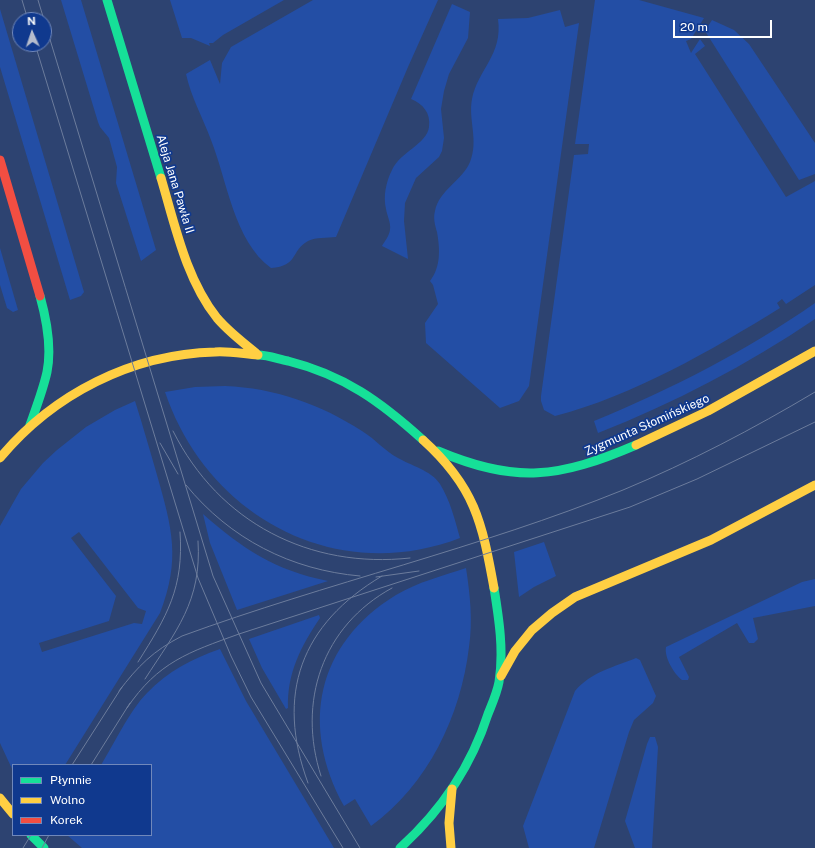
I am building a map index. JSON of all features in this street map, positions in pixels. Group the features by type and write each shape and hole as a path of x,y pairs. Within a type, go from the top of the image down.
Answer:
{"main road":[{"name":"Aleja Jana Pawła II","path":"107,0 162,183 195,282 220,322 237,340 256,353"},
{"path":"0,160 47,320 49,350 47,372 30,426"},
{"path":"0,458 30,426 68,397 110,374 147,361 170,356 217,351 256,353 305,365 357,388 398,416 445,461 461,482 473,505 484,539 497,610 501,653 499,681"},
{"name":"Zygmunta Słomińskiego","path":"431,448 460,461 503,472 531,474 577,468 615,454 675,428 724,404 815,351"},
{"path":"400,848 425,825 452,788 478,741 506,665 526,635 540,621 575,598 711,540 815,485"},
{"path":"451,848 450,808 452,788"},
{"path":"0,798 12,813"},
{"path":"32,836 44,848"}],"shaded area":[{"path":"61,0 81,0 156,250 141,261 116,183 117,167 109,138 98,122"},
{"path":"170,0 284,0 223,35 213,43 209,43 210,46 191,38 182,38"},
{"path":"313,0 438,0 336,237 318,238 308,241 302,245 293,258 286,264 280,267 271,268 258,256 248,242 240,226 233,209 217,156 197,107 186,74 210,60 220,84 222,63 231,47"},
{"path":"595,0 639,0 704,18 691,39 686,41 691,53 700,39 705,46 695,54 786,197 815,181 815,285 786,304 782,299 777,303 780,308 727,340 671,370 614,397 555,416 544,410 541,396 574,155 588,154 589,144 575,144"},
{"path":"452,4 470,12 468,38 449,74 444,91 441,109 444,138 442,151 439,157 416,178 405,203 404,221 408,259 382,246 390,230 385,204 386,189 392,170 396,164 424,138 427,133 429,127 429,117 422,106 411,99"},
{"path":"0,9 84,292 81,296 70,300 0,67"},
{"path":"560,10 565,27 579,23 529,386 519,401 500,408 426,343 425,323 438,304 433,285 430,281 434,276 439,258 439,245 434,222 434,214 441,197 462,175 473,154 474,138 471,115 472,99 479,79 494,52 499,32 498,19 528,18"},
{"path":"712,20 734,30 749,44 815,143 815,174 799,180 705,31"},
{"path":"0,248 18,310 13,312 7,308 0,285"},
{"path":"815,303 815,319 763,352 682,396 598,433 594,421 652,396 708,368 789,321"},
{"path":"225,386 262,390 313,405 346,421 367,434 393,455 432,475 444,490 452,510 460,538 413,551 367,553 323,546 281,530 244,505 211,474 185,436 165,392 195,387"},
{"path":"135,401 167,511 170,528 172,560 167,594 160,613 66,764 12,764 12,769 0,743 0,526 21,489 43,463 86,427 115,410","holes":["79,532 138,608 146,611 142,624 134,623 42,652 39,643 109,621 116,596 71,538"]},
{"path":"203,514 232,538 260,556 291,571 328,581 237,610 210,543"},
{"path":"544,542 556,576 534,587 519,597 514,552"},
{"path":"466,568 469,588 471,627 470,637 465,673 450,723 425,769 409,790 391,809 371,826 355,799 344,806 330,776 322,746 320,717 324,689 333,662 348,637 369,615 396,595 421,583"},
{"path":"815,579 815,606 753,618 758,639 754,643 749,643 737,623 679,657 689,677 688,680 682,680 673,670 668,660 666,647 802,582"},
{"path":"319,615 320,618 296,660 288,695 288,708 286,709 262,668 249,639"},
{"path":"220,649 246,701 334,848 82,848 68,836 152,836 152,764 102,764 134,708 147,693 163,678 181,666"},
{"path":"636,658 640,660 656,696 653,703 634,720 629,732 594,848 529,848 523,826 575,691 588,679 611,667"},
{"path":"650,737 655,737 658,747 652,848 635,848 625,821"}],"tram line":[{"path":"22,0 26,12"},
{"path":"38,0 213,576 261,683 360,848"},
{"path":"37,52 198,578 231,656 251,697 343,848"},
{"path":"119,691 133,674 154,653 182,636 292,599 459,548 569,511 623,490 673,468 768,419 815,392"},
{"path":"127,708 139,692 163,669 190,653 239,634 630,507 697,479 815,422"},
{"path":"173,431 192,463 215,491 242,515 271,533 303,547 337,556 373,559 410,558"},
{"path":"160,443 178,474"},
{"path":"186,485 203,504 222,521 242,536 264,548 286,559 310,567 335,573 360,576"},
{"path":"138,662 165,615 176,586 181,552 180,532"},
{"path":"145,679 167,646 185,614 196,581 198,541"},
{"path":"376,577 419,571"},
{"path":"308,783 298,751 294,720 296,691 302,664 314,639 332,616 354,595 382,576"},
{"path":"321,776 314,748 312,721 314,694 321,668 332,645 348,623 368,604 392,588"},
{"path":"73,764 122,687"},
{"path":"92,764 130,703"},
{"path":"23,848 30,836"},
{"path":"42,848 48,836"}],"traffic: fast":[{"path":"107,0 161,178"},
{"path":"30,425 44,385 49,353 48,334 40,296"},
{"path":"258,355 273,357 308,367 344,382 377,402 423,440"},
{"path":"438,451 466,462 491,469 537,473 560,470 584,464 636,445"},
{"path":"400,848 429,819 453,787 473,752 497,690 499,682 501,647 494,588"},
{"path":"32,836 44,848"}],"traffic: slow":[{"path":"161,178 189,269 206,303 230,332 256,353"},
{"path":"636,445 708,411 815,351"},
{"path":"0,458 21,435 44,415 69,397 96,382 124,370 154,360 184,355 220,352 258,355"},
{"path":"423,440 454,474 474,507 485,544 494,588"},
{"path":"501,676 515,651 532,630 552,613 575,597 711,540 815,485"},
{"path":"451,848 449,823 452,789"},
{"path":"0,798 12,813"}],"traffic: jam":[{"path":"0,160 40,296"}]}
